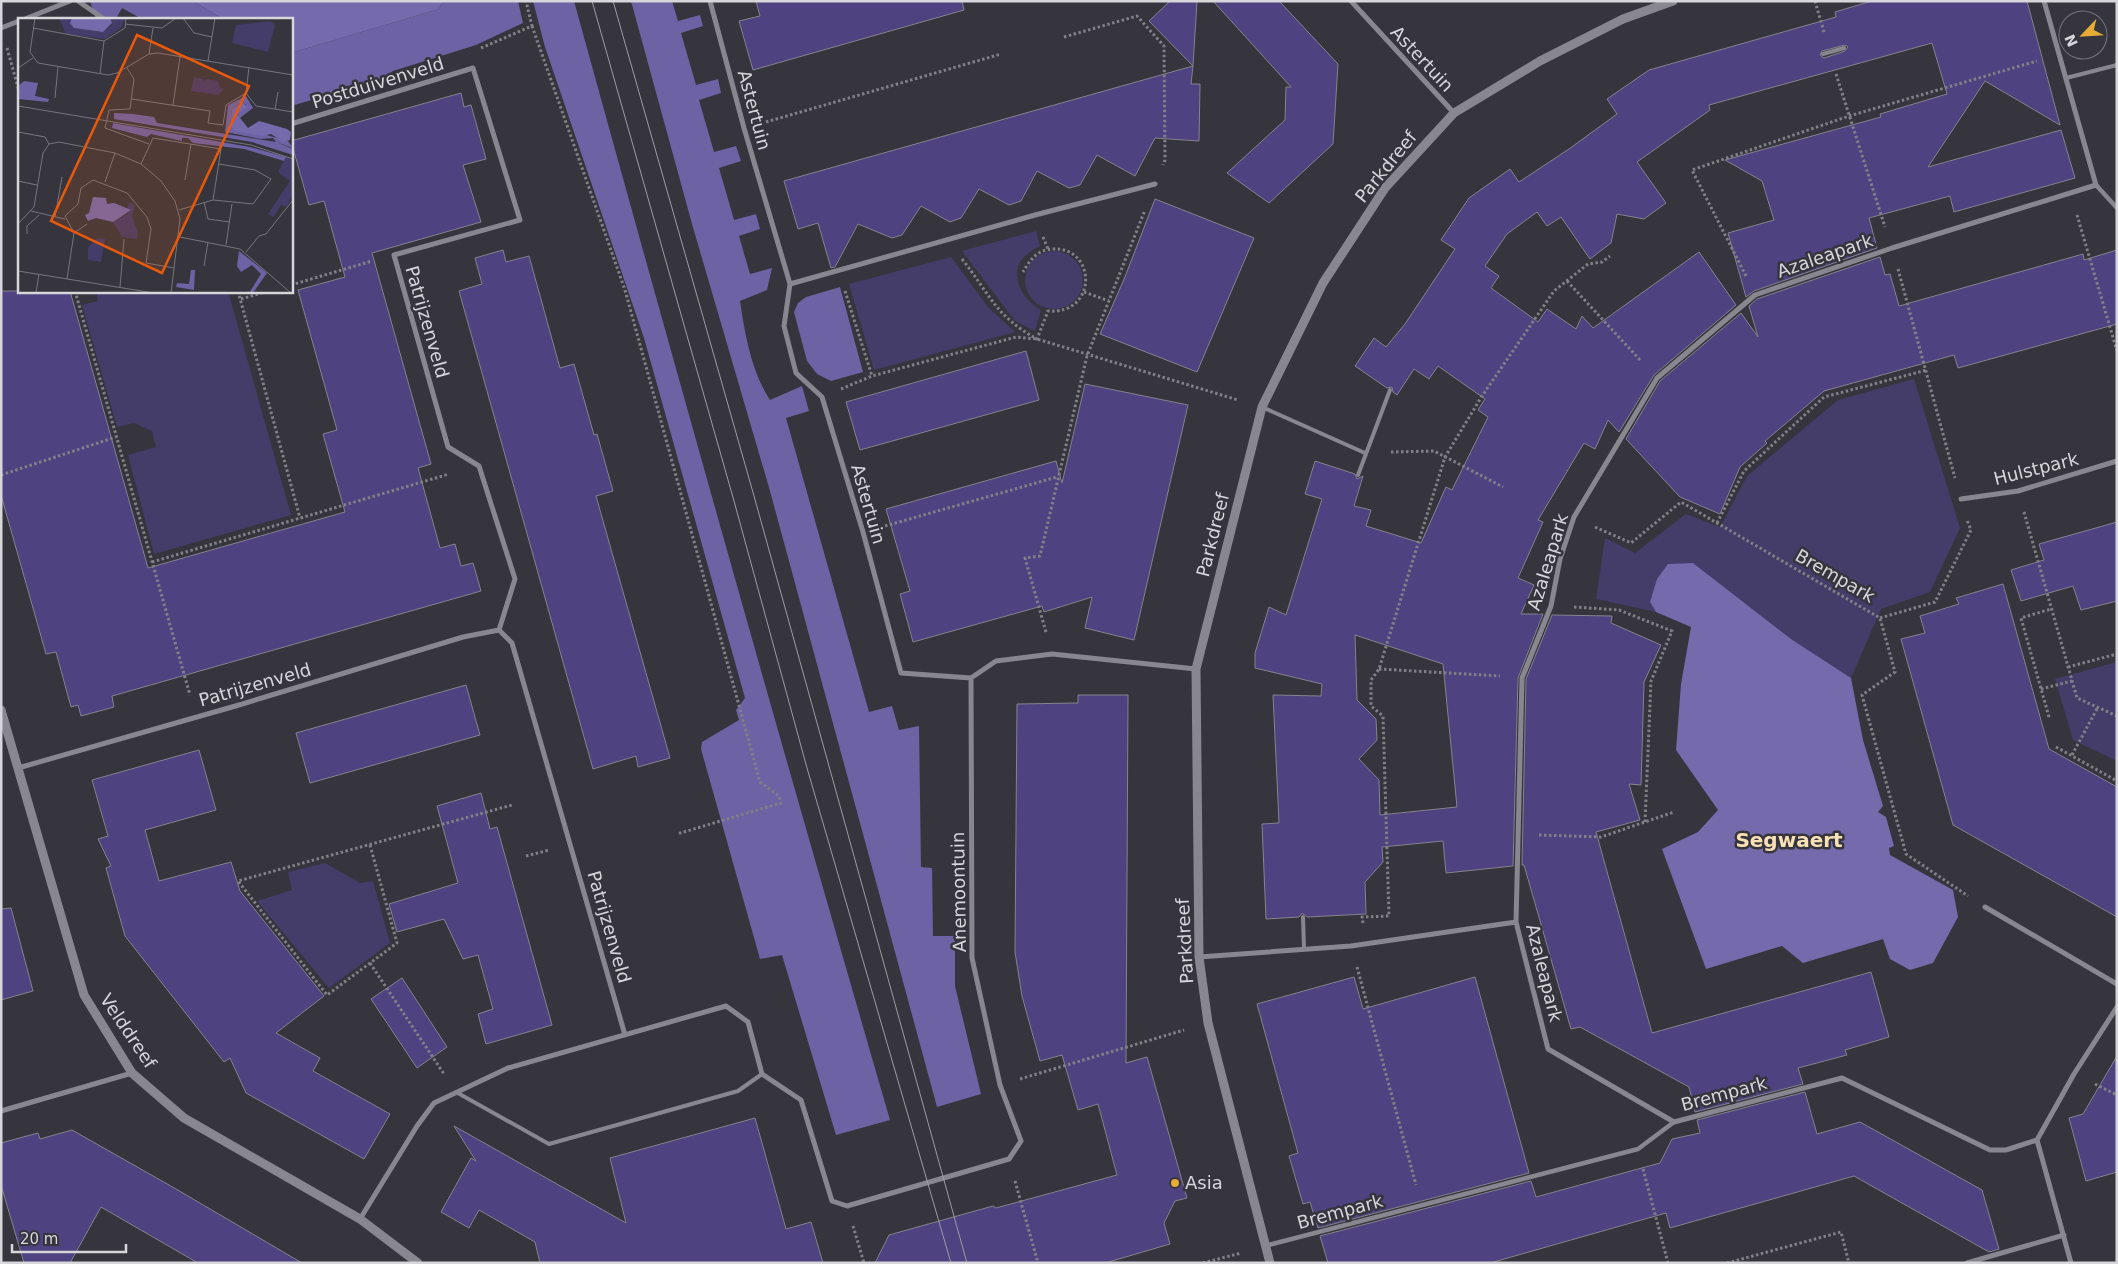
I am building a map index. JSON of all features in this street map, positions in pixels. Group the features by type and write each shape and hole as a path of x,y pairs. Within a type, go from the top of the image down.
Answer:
{"street":[{"path":"28,18 70,1"},
{"path":"78,1 103,18"},
{"name":"Astertuin","path":"710,1 744,128 790,284 784,326 796,373 822,397 863,532 901,673 971,678"},
{"name":"Astertuin","path":"1351,1 1454,113"},
{"name":"Parkdreef","path":"1270,1263 1208,1023 1199,957 1196,669 1262,406 1322,283 1385,188 1454,113 1540,61 1623,19 1673,1"},
{"path":"2044,1 2058,47"},
{"path":"1,28 18,21"},
{"path":"2062,60 2096,185 2117,208"},
{"name":"Postduivenveld","path":"292,124 473,68"},
{"name":"Patrijzenveld","path":"473,68 520,220 394,255 448,447 480,466"},
{"path":"790,284 1155,184"},
{"name":"Azaleapark","path":"1674,1122 1548,1049 1516,922 1522,678 1551,606 1560,559 1574,517 1657,378 1755,294 1892,248 2096,185"},
{"name":"Hulstpark","path":"1961,499 2018,491 2117,461"},
{"path":"480,466 515,579 499,630"},
{"name":"Patrijzenveld","path":"18,768 463,637 499,630 512,643 625,1035"},
{"path":"971,678 996,661 1052,654 1196,669"},
{"name":"Anemoontuin","path":"971,678 972,958 1000,1085 1022,1141 1009,1159"},
{"name":"Velddreef","path":"1,710 84,994 132,1074 184,1118 360,1219 418,1263"},
{"path":"1985,907 2117,984"},
{"path":"1199,957 1351,946 1516,922"},
{"path":"360,1219 434,1103 508,1068 726,1006 748,1022 762,1074 801,1100 832,1201 847,1206 1009,1159"},
{"path":"2071,1263 2037,1140 2074,1074 2117,1007"},
{"path":"1,1111 132,1074"},
{"name":"Brempark","path":"1265,1246 1638,1149 1674,1122 1842,1078 1990,1150 2006,1150 2037,1140"},
{"path":"1967,1263 2064,1235"}],"lane":[{"path":"1823,54 1844,48"},
{"path":"2066,78 2117,65"},
{"path":"1358,475 1390,390"},
{"path":"1262,406 1365,453"},
{"path":"1303,917 1304,949"},
{"path":"456,1092 549,1144 738,1091 762,1074"}],"path":[{"path":"526,1 532,26 625,290 760,782 778,796 780,803 677,834"},
{"path":"1815,1 1849,116 1892,248 1970,530 1935,602 1880,618"},
{"path":"1052,654 1025,558 1040,556 1057,477 1088,356 1165,160 1164,46 1137,16 1064,36"},
{"path":"473,68 482,46 532,26"},
{"path":"6,46 18,88"},
{"path":"744,128 1001,54"},
{"path":"1755,294 1692,170 1849,116 2058,55"},
{"path":"2071,193 2117,351"},
{"path":"947,240 970,269 990,301 1015,327 1037,339 1088,356 1262,406"},
{"path":"1023,272 1038,253 1060,248 1070,252 1085,270 1087,281 1084,292 1073,306 1057,312 1048,311 1037,339"},
{"path":"292,285 394,255"},
{"path":"1363,944 1362,917 1390,916 1383,716 1371,706 1372,680 1379,668 1445,456 1482,396 1554,291 1588,264 1602,262 1610,256"},
{"path":"839,270 872,376"},
{"path":"1567,281 1657,378"},
{"path":"75,292 196,717"},
{"path":"238,292 300,518"},
{"path":"241,299 265,292"},
{"path":"1084,292 1109,301"},
{"path":"822,397 872,376 1016,337 1037,339"},
{"path":"1717,523 1744,471 1824,397 1927,370"},
{"path":"1,475 116,437"},
{"path":"1365,453 1434,451 1504,487"},
{"path":"152,562 480,466"},
{"path":"863,532 1057,477"},
{"path":"2018,491 2077,698 2117,716"},
{"name":"Brempark","path":"1574,517 1631,543 1681,502 1880,618 1895,672 1862,695 1906,854 1985,907"},
{"path":"1551,606 1619,610 1672,631 1651,681 1645,822"},
{"path":"2049,717 2021,618 2051,609"},
{"path":"2068,667 2117,654"},
{"path":"1379,668 1522,678"},
{"path":"2041,689 2072,681"},
{"path":"2072,755 2098,707"},
{"path":"2056,747 2117,781"},
{"path":"370,845 397,943 328,995 238,881 512,805"},
{"path":"1518,835 1601,837 1674,812"},
{"path":"1351,946 1421,1205"},
{"path":"370,963 456,1092"},
{"path":"1000,1085 1208,1023"},
{"path":"1638,1149 1668,1263"},
{"path":"1009,1159 1038,1263"},
{"path":"847,1206 864,1263"},
{"path":"1727,1263 1841,1232 1849,1263"},
{"path":"1203,1263 1265,1246"}],"shaded area":[{"path":"90,1 193,1 221,18 140,18 122,8 117,18 96,18"},
{"path":"193,1 443,1 439,9 292,53 292,18 221,18"},
{"path":"443,1 518,1 523,23 476,45 393,71 381,80 292,106 292,53 439,9"},
{"path":"533,1 574,1 730,561 890,1120 836,1135 782,955 760,959 701,749 702,742 739,720 736,710 745,698 644,338 545,47"},
{"path":"631,1 672,1 678,21 700,15 703,26 681,33 696,85 718,79 721,93 699,100 714,152 736,146 741,161 719,168 734,220 756,214 760,229 739,236 750,274 772,268 767,290 740,301 753,365 770,400 802,386 809,411 786,418 869,712 892,706 899,730 919,726 921,867 932,868 933,936 955,936 955,986 981,1094 937,1107 770,491 692,224"},
{"path":"1036,231 1040,246 1023,258 1017,271 1017,278 1022,291 1030,302 1041,310 1035,331 1015,321 962,251"},
{"path":"1054,251 1065,253 1075,259 1081,269 1083,280 1081,291 1075,301 1065,307 1054,309 1043,307 1033,301 1027,291 1025,280 1027,269 1033,259 1043,253"},
{"path":"951,257 988,307 1015,332 874,370 849,284"},
{"path":"840,287 863,372 831,381 817,374 807,361 794,312 798,303 806,297"},
{"path":"96,292 228,292 291,515 154,554 128,455 156,447 152,431 134,423 117,427 82,305 98,301"},
{"path":"1914,379 1960,528 1930,592 1881,609 1851,678 1791,639 1693,563 1657,579 1650,602 1656,612 1596,599 1605,538 1635,553 1686,514 1720,527 1747,476 1838,400"},
{"path":"1693,563 1791,639 1851,678 1863,740 1883,806 1878,812 1886,817 1894,846 1889,848 1890,855 1953,890 1958,917 1933,963 1910,970 1890,959 1883,939 1803,963 1782,946 1706,969 1662,849 1698,832 1718,810 1676,750 1681,684 1691,627 1656,612 1650,602 1657,579 1668,564"},
{"path":"2117,662 2117,761 2073,740 2055,679"},
{"path":"325,863 360,883 373,881 390,943 329,988 257,901 292,890 288,872"}],"building":[{"path":"756,1 962,1 964,10 753,70 739,21 760,16"},
{"path":"1170,1 1197,1 1193,66 1149,21"},
{"path":"1213,1 1279,1 1338,64 1333,144 1269,203 1227,173 1285,120 1286,87 1291,87"},
{"path":"1872,1 2027,1 2060,125 1985,81 1928,167 2061,130 2075,178 1954,212 1950,196 1869,218 1877,248 1754,291 1746,297 1728,233 1774,220 1762,181 1725,160 1881,117 1880,114 1947,94 1932,43 1709,105 1710,110 1637,162 1666,203 1644,219 1617,214 1611,243 1590,259 1561,217 1547,226 1537,212 1507,234 1485,266 1499,276 1491,288 1538,322 1547,309 1576,329 1582,316 1593,328 1699,252 1736,305 1654,375 1619,432 1608,420 1595,449 1584,443 1538,520 1543,522 1518,578 1534,585 1521,614 1543,614 1518,678 1513,866 1446,873 1443,841 1382,847 1383,862 1365,882 1366,914 1307,917 1302,913 1299,917 1266,919 1262,824 1279,823 1273,695 1321,696 1322,684 1255,668 1255,653 1269,607 1286,615 1322,499 1305,494 1315,461 1355,474 1357,479 1363,476 1354,506 1371,510 1366,526 1421,543 1446,487 1452,490 1488,417 1478,410 1485,399 1438,366 1429,379 1414,369 1397,395 1393,392 1392,387 1387,388 1355,366 1374,338 1386,347 1405,324 1455,249 1441,240 1469,198 1510,169 1519,182 1569,149 1617,114 1607,99 1649,70 1836,17 1835,12","holes":["1845,45 1848,47 1845,51 1824,58 1820,55 1822,51","1355,635 1443,664 1457,807 1380,815 1379,780 1359,759 1377,740 1376,719 1357,700"]},
{"path":"1193,66 1191,84 1200,84 1199,141 1155,138 1135,176 1097,155 1080,185 1069,188 1037,171 1021,201 1009,205 979,189 961,218 950,222 921,206 902,235 892,238 858,224 835,267 831,268 818,223 798,229 784,181"},
{"path":"461,93 464,107 471,105 486,159 463,165 481,222 372,253 431,464 418,468 440,548 455,544 461,566 473,563 481,591 112,696 114,707 81,716 78,705 71,707 56,652 46,654 1,495 1,291 70,292 148,568 345,512 323,434 337,430 298,290 345,277 324,201 309,205 292,141"},
{"path":"1155,199 1254,238 1197,372 1100,334 1125,277"},
{"path":"503,250 506,262 529,256 560,368 574,364 594,435 597,434 613,491 596,496 670,758 638,767 636,756 593,769 459,291 482,284 475,258"},
{"path":"2117,250 2117,324 1958,368 1954,355 1824,391 1765,441 1767,443 1740,467 1720,514 1680,497 1626,439 1660,381 1741,313 1758,337 1749,306 1757,299 1880,257 1885,275 1890,274 1899,306 2083,254 2084,260"},
{"path":"1026,351 1039,400 860,450 846,402"},
{"path":"1085,384 1188,405 1134,640 1085,628 1092,597 1044,612 1042,606 913,642 900,594 910,591 886,509 1056,461 1062,483"},
{"path":"2117,522 2117,601 2081,610 2073,586 2021,601 2011,570 2044,560 2039,544"},
{"path":"2003,584 2049,749 2117,787 2117,917 1953,825 1901,639 1925,633 1920,616 1959,604 1956,598"},
{"path":"1552,615 1612,616 1611,623 1661,645 1644,682 1641,785 1629,784 1640,820 1596,832 1652,1033 1871,972 1889,1037 1845,1050 1847,1055 1798,1068 1803,1084 1695,1112 1689,1087 1580,1027 1571,1029 1524,865 1522,865 1526,679"},
{"path":"466,685 480,735 310,783 296,733"},
{"path":"1078,695 1128,695 1126,1063 1147,1057 1187,1198 1175,1201 1164,1223 1170,1244 1105,1263 875,1263 889,1235 993,1206 996,1208 1117,1175 1098,1104 1078,1110 1062,1055 1040,1061 1022,996 1015,952 1017,704 1078,703"},
{"path":"199,750 216,810 145,830 159,881 231,862 240,891 324,996 276,1033 320,1058 313,1071 390,1114 364,1159 246,1093 230,1058 224,1062 125,936 106,868 111,866 98,839 108,836 92,780"},
{"path":"481,793 490,829 497,827 552,1025 486,1044 478,1014 493,1009 478,955 463,959 444,919 397,932 389,904 458,883 437,806"},
{"path":"11,908 33,991 1,1000 1,909"},
{"path":"1354,977 1363,1009 1475,977 1529,1173 1318,1228 1310,1202 1303,1204 1289,1156 1298,1153 1257,1004"},
{"path":"402,978 447,1047 417,1068 371,999"},
{"path":"2117,1056 2117,1172 2086,1181 2069,1118 2083,1114"},
{"path":"1805,1092 1817,1134 1860,1122 1982,1190 1999,1249 1989,1252 1854,1176 1670,1228 1666,1213 1490,1263 1328,1263 1320,1236 1531,1181 1536,1197 1660,1163 1672,1139 1700,1133 1697,1120"},
{"path":"755,1118 786,1229 811,1222 823,1263 540,1263 535,1242 479,1210 469,1228 441,1212 471,1158 476,1161 454,1126 626,1223 610,1158"},
{"path":"72,1130 302,1263 198,1263 101,1207 70,1263 24,1263 1,1185 1,1143 38,1133 40,1139"}],"tram line":[{"path":"592,1 734,501 807,768 951,1263"},
{"path":"613,1 754,496 967,1263"}],"place":[{"name":"Asia","path":"1175,1183"}],"district":[{"name":"Segwaert","path":"1789,840"}]}
